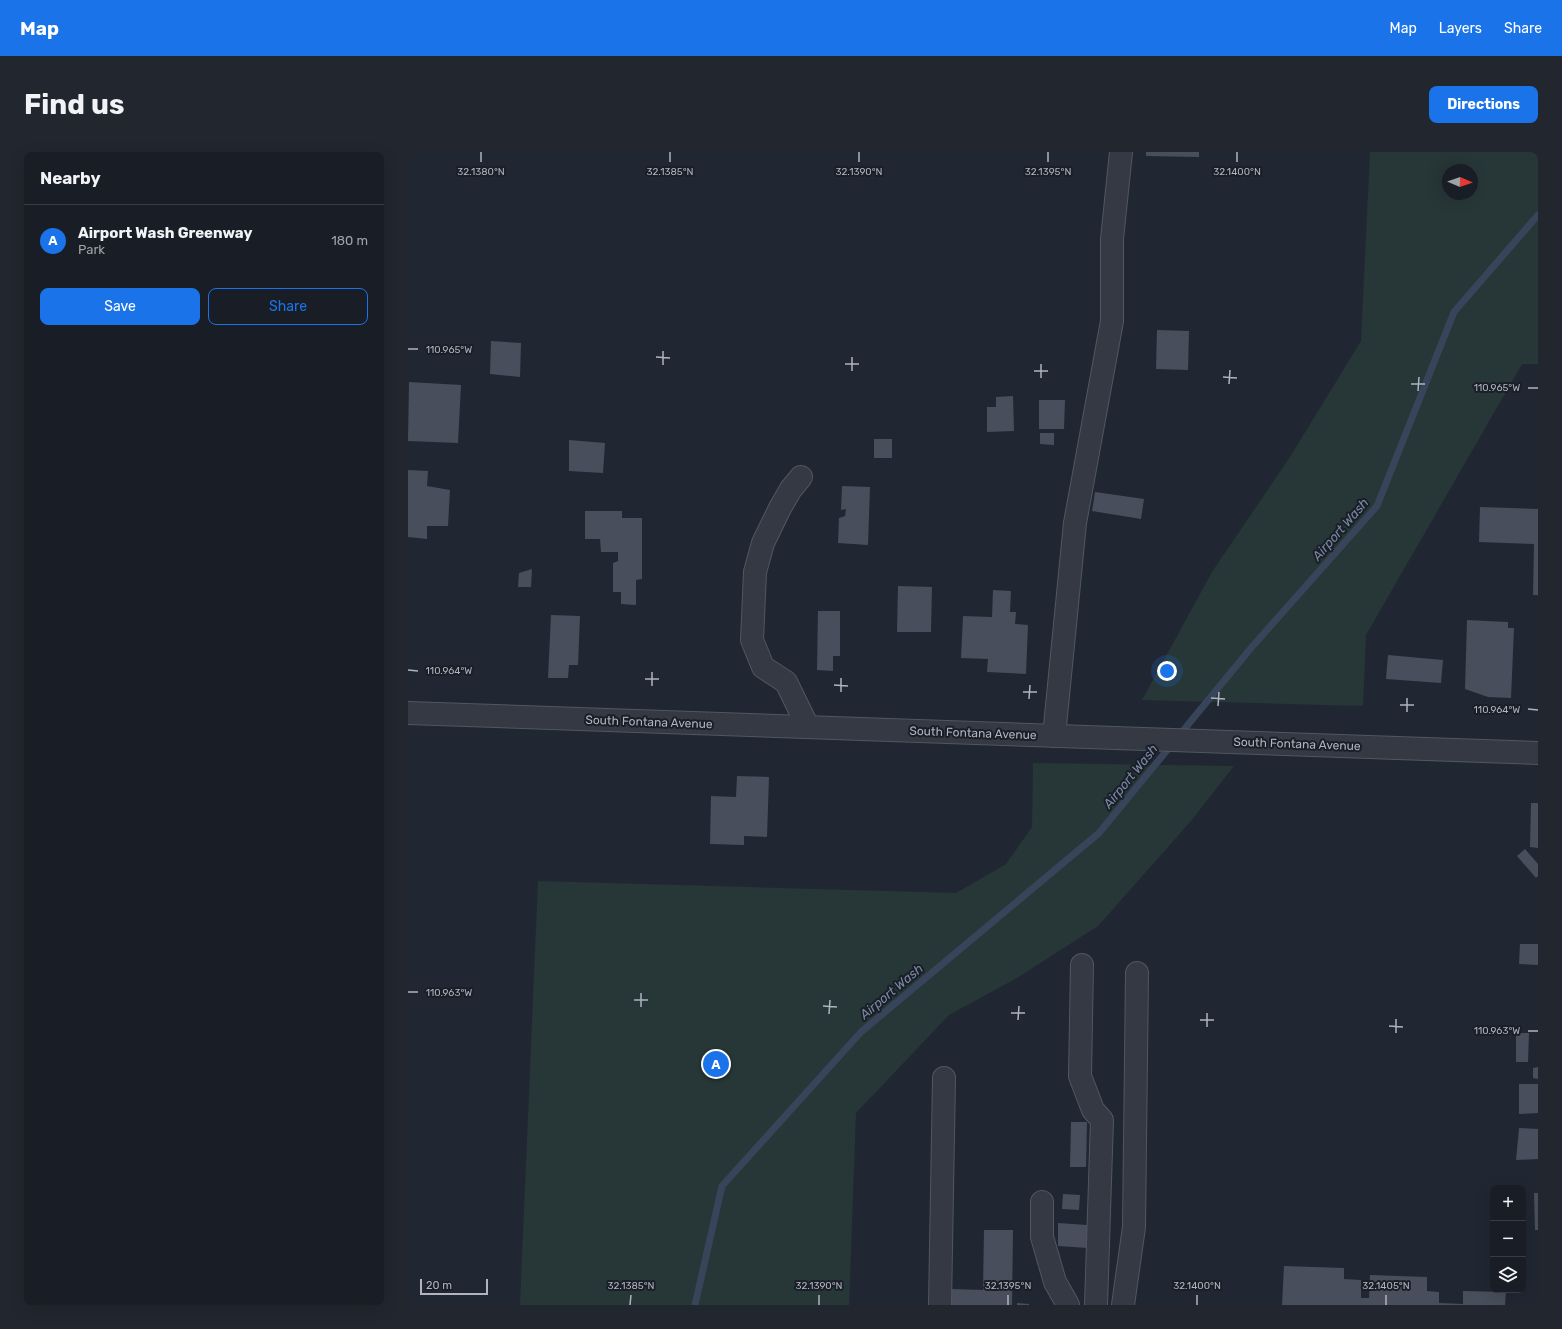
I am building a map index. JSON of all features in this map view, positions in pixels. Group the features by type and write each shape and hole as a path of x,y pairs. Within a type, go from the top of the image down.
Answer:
{"street":[{"path":"1054,736 1075,523 1112,321 1112,239 1121,152"},
{"path":"801,477 791,489 780,508 763,543 755,572 752,640 763,667 786,682 808,727"},
{"name":"South Fontana Avenue","path":"408,713 1538,753"},
{"path":"1082,965 1080,1076 1093,1110 1102,1120 1096,1305"},
{"path":"1123,1305 1134,1227 1137,973"},
{"path":"940,1305 944,1078"},
{"path":"1042,1202 1042,1237 1055,1282 1068,1305"}],"shaded area":[{"path":"1370,152 1538,152 1538,364 1522,364 1366,635 1363,706 1142,700 1212,572 1290,457 1361,341"},
{"path":"1033,763 1234,766 1191,821 1098,926 1017,978 949,1015 856,1113 849,1305 520,1305 538,881 956,893 1006,864 1032,827"}],"building":[{"path":"1146,152 1199,152 1199,157 1146,156"},
{"path":"1157,330 1189,331 1188,370 1156,369"},
{"path":"491,341 521,343 520,377 490,374"},
{"path":"409,382 461,385 458,443 408,441"},
{"path":"1013,396 1014,431 987,432 987,407 996,407 996,397"},
{"path":"1039,400 1065,400 1064,429 1039,429"},
{"path":"1040,433 1054,433 1054,445 1040,444"},
{"path":"874,439 892,439 892,458 874,458"},
{"path":"569,440 605,443 603,473 569,471"},
{"path":"408,470 428,471 427,486 450,490 448,526 427,526 427,539 408,537"},
{"path":"842,486 870,487 868,545 838,543 839,518 845,516 846,509 841,510"},
{"path":"1095,492 1144,499 1141,519 1092,511"},
{"path":"1480,507 1538,509 1538,595 1533,595 1534,544 1479,542"},
{"path":"585,511 622,511 622,518 642,518 642,579 636,580 636,605 621,604 621,592 613,592 613,563 618,561 618,552 601,552 600,539 585,539"},
{"path":"532,569 531,587 518,587 519,573"},
{"path":"898,586 932,587 931,632 897,632"},
{"path":"993,590 1011,591 1010,612 1016,612 1015,624 1028,625 1026,674 987,672 988,659 961,658 963,616 992,617"},
{"path":"818,611 840,611 840,656 833,656 833,671 817,670"},
{"path":"551,615 580,616 578,665 569,665 568,678 548,678"},
{"path":"1467,620 1508,622 1508,628 1514,628 1511,698 1488,697 1465,689"},
{"path":"1388,655 1443,660 1441,683 1386,679"},
{"path":"737,776 769,777 767,837 744,836 744,845 710,844 711,796 736,797"},
{"path":"1531,803 1538,803 1538,848 1530,847"},
{"path":"1525,849 1538,864 1538,876 1536,878 1517,856"},
{"path":"1520,944 1538,944 1538,965 1519,964"},
{"path":"1516,1033 1529,1033 1528,1062 1516,1062"},
{"path":"1538,1067 1538,1079 1533,1078 1533,1068"},
{"path":"1519,1084 1538,1084 1538,1113 1519,1114"},
{"path":"1071,1122 1087,1122 1086,1167 1070,1167"},
{"path":"1519,1128 1538,1129 1538,1159 1516,1160"},
{"path":"1534,1193 1538,1193 1538,1230 1535,1230"},
{"path":"1063,1194 1080,1195 1079,1210 1062,1209"},
{"path":"1058,1223 1087,1225 1088,1248 1058,1246"},
{"path":"984,1230 1013,1230 1012,1305 949,1305 950,1289 983,1290"},
{"path":"1284,1266 1344,1268 1344,1279 1361,1280 1361,1298 1369,1298 1370,1275 1427,1277 1427,1291 1439,1292 1439,1303 1463,1304 1463,1291 1506,1293 1505,1305 1282,1305"},
{"path":"1017,1303 1029,1304 1029,1305 1017,1305"}],"waterway":[{"name":"Airport Wash","path":"695,1305 722,1186 861,1032 1099,833 1251,648 1377,506 1454,312 1538,215"}],"place":[{"name":"Airport Wash Greenway","path":"716,1064"}]}
